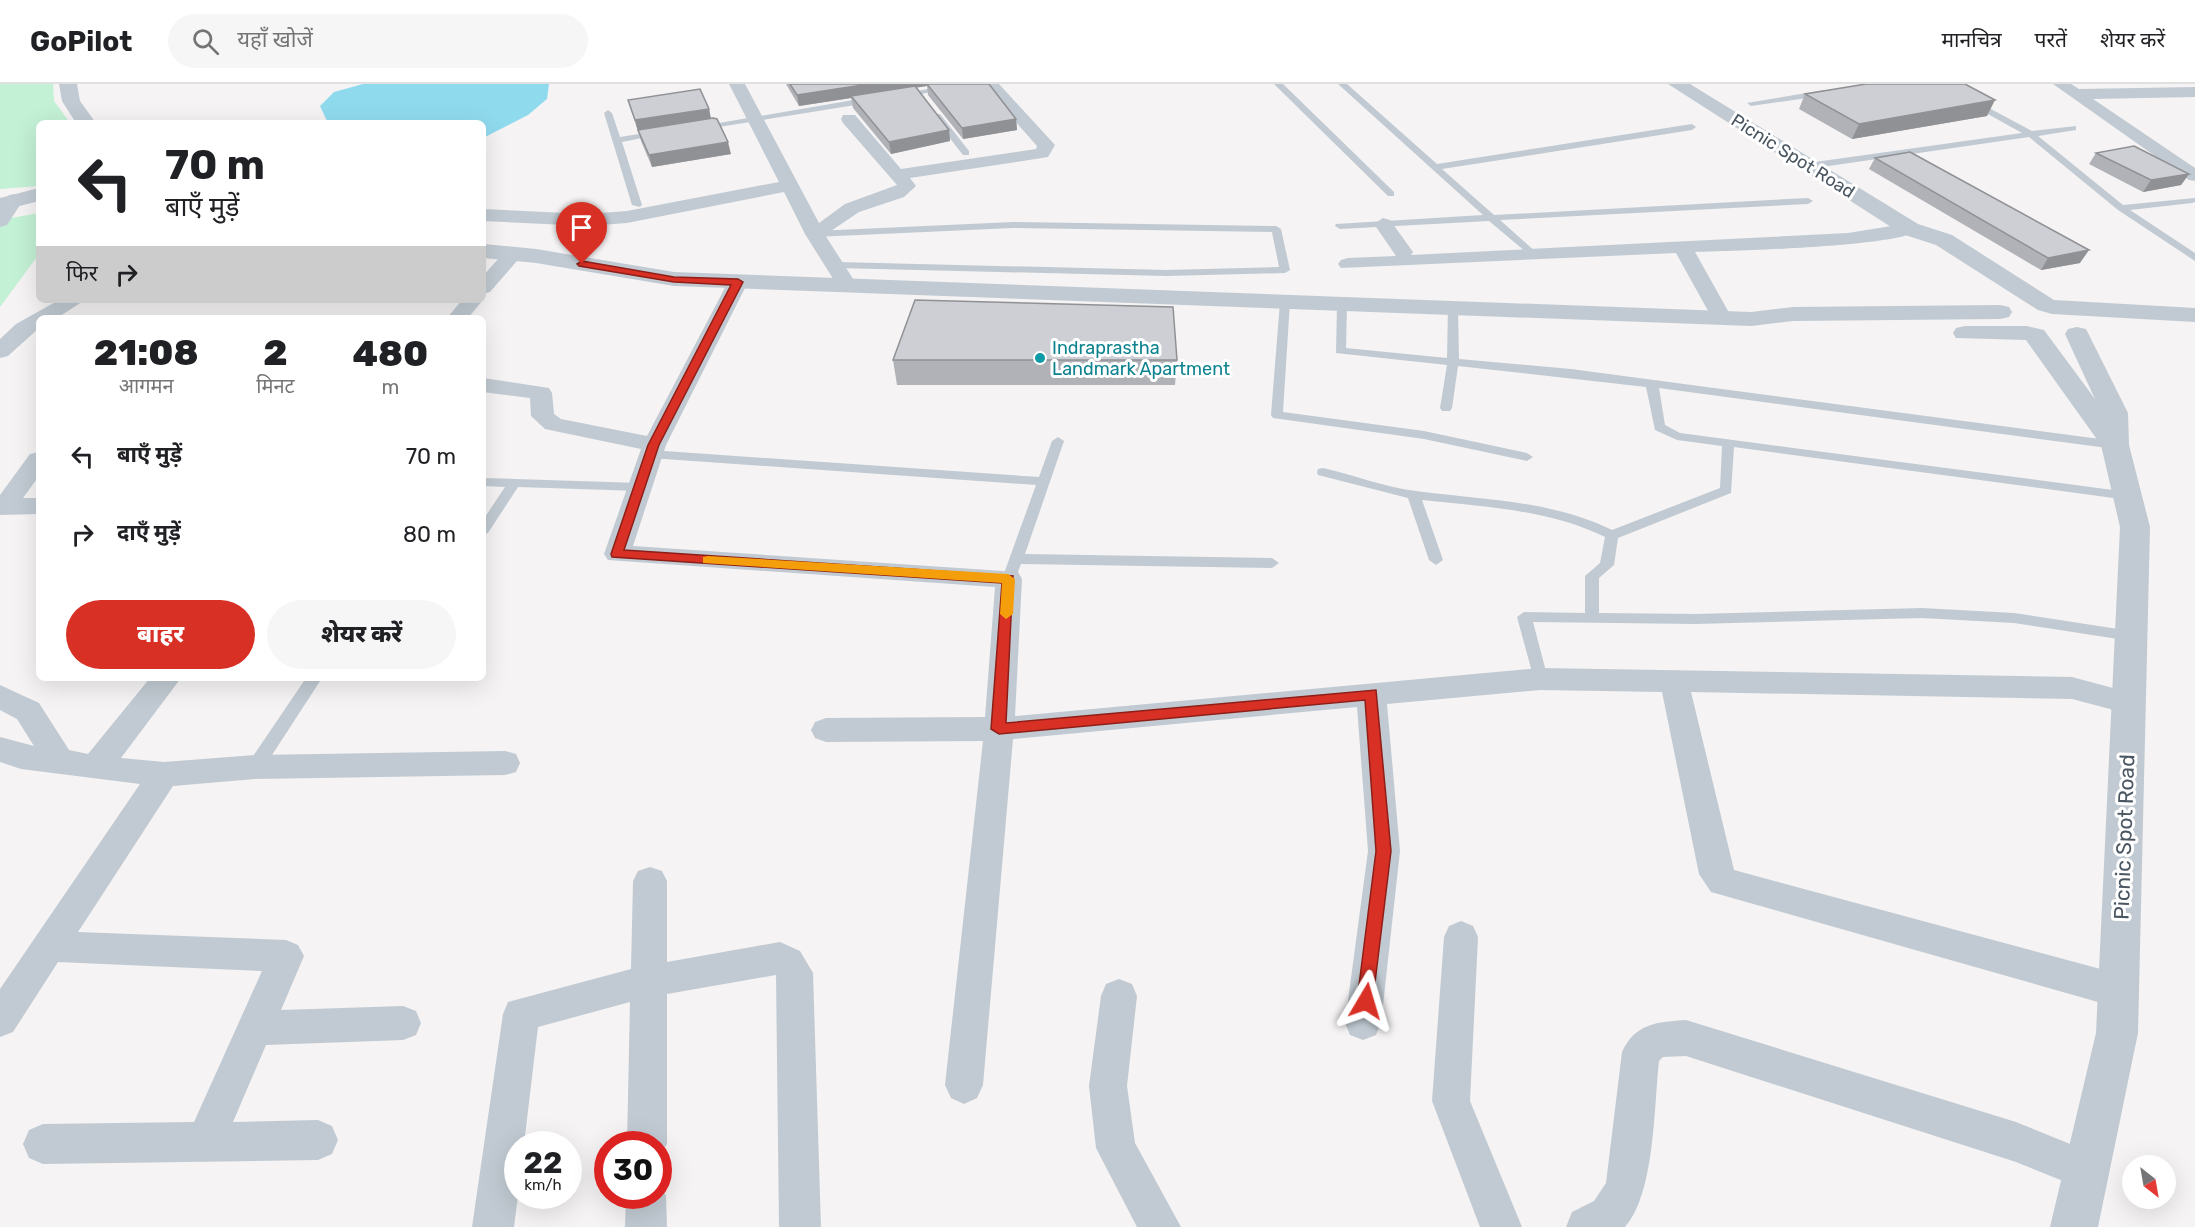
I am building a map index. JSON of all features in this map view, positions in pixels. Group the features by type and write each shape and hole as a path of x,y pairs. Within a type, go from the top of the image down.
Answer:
{"street":[{"path":"68,84 71,101 84,120"},
{"path":"736,84 815,234 842,275"},
{"path":"897,175 1042,153 1046,145 990,84"},
{"name":"Picnic Spot Road","path":"1677,84 1910,229 1944,240 2049,306 2070,316 2115,413 2115,445 2135,527 2117,1034 2074,1227"},
{"path":"2061,84 2195,176"},
{"path":"2076,94 2195,92"},
{"path":"815,234 852,208 898,193 907,186 849,119"},
{"path":"486,215 587,220 627,217 790,185"},
{"path":"0,221 5,200 36,195"},
{"path":"1383,224 1403,252"},
{"path":"1348,264 1848,239 1910,229"},
{"name":"Picnic Spot Road","path":"1910,229 1918,243 2004,307 2011,325 2031,334 2115,445"},
{"path":"1683,248 1722,318"},
{"path":"486,251 674,279 738,282 842,275 1285,302 1751,319 1793,314 2004,307 2026,301 2049,306 2195,315"},
{"path":"486,285 513,254"},
{"path":"738,282 652,450 617,554 1012,569 999,729 964,1085"},
{"path":"51,315 70,303"},
{"path":"460,315 470,303"},
{"path":"1751,319 1808,330 2031,334 2056,339 2078,330 2168,315"},
{"path":"0,351 36,324"},
{"path":"486,385 541,393 543,416 553,424 652,450"},
{"path":"2,507 36,463"},
{"path":"2,507 36,506"},
{"path":"826,730 999,729 1540,679 2072,688 2129,703"},
{"path":"95,768 164,681"},
{"path":"1674,681 1716,874 1723,882 2119,991"},
{"path":"1363,1023 1384,851 1371,694"},
{"path":"0,696 28,711 59,760"},
{"path":"0,748 21,757 59,760 95,768 164,774 255,767 506,763"},
{"path":"0,1020 164,774"},
{"path":"647,1131 650,881"},
{"path":"1461,937 1451,1101 1501,1227"},
{"path":"50,946 286,956 205,1142"},
{"path":"493,1227 521,1014 650,981 780,958 788,962 795,973 800,1227"},
{"path":"1119,996 1108,1086 1116,1148 1160,1227"},
{"path":"255,1028 403,1023"},
{"path":"1587,1227 1606,1219 1620,1203 1626,1184 1641,1052 1655,1040 1686,1038 2016,1142 2088,1171"},
{"path":"43,1144 318,1140"},
{"path":"646,1209 646,1227"}],"lane":[{"path":"895,96 968,84"},
{"path":"1278,84 1391,194"},
{"path":"1342,84 1533,255"},
{"path":"1938,84 2031,134 2121,208 2195,258"},
{"path":"1751,103 1832,92"},
{"path":"919,93 925,101"},
{"path":"686,130 884,98"},
{"path":"932,110 966,153"},
{"path":"608,113 637,205"},
{"path":"1435,167 1692,127"},
{"path":"1808,166 2073,128"},
{"path":"617,140 663,133"},
{"path":"1896,153 1916,165"},
{"path":"2121,208 2192,200"},
{"path":"1340,226 1808,201"},
{"path":"815,234 1013,225 1276,229 1285,270 842,275"},
{"path":"1285,302 1277,416 1424,435 1527,457"},
{"path":"1342,304 1340,351 1653,384 2115,445"},
{"path":"1446,408 1453,362 1453,308"},
{"path":"1653,384 1659,428 1677,436 2128,496"},
{"path":"1058,441 1012,569 1272,563"},
{"path":"1612,535 1726,490 1728,443"},
{"path":"652,450 1044,481"},
{"path":"1323,472 1414,495 1487,501 1594,524 1612,535"},
{"path":"486,482 639,487"},
{"path":"486,525 514,483"},
{"path":"1414,495 1436,560"},
{"path":"1592,616 1592,576 1606,565 1612,535"},
{"path":"1540,679 1524,617 1696,619 1922,613 2014,618 2131,636"},
{"path":"255,767 312,681"}],"green space":[{"path":"0,84 53,84 54,101 68,120 36,120 36,186 0,189"},
{"path":"36,214 36,258 0,307 0,220"}],"water":[{"path":"363,84 549,84 547,99 528,115 486,136 486,120 327,120 320,106 334,92"}],"building":[{"path":"790,84 869,84 797,95"},
{"path":"927,84 989,84 1016,119 962,128"},
{"path":"1866,84 1965,84 1995,100 1859,124 1805,94"},
{"path":"915,86 949,130 889,142 851,96"},
{"path":"700,89 709,109 635,120 628,100"},
{"path":"717,119 728,142 649,155 638,130"},
{"path":"2134,146 2189,174 2151,180 2096,153"},
{"path":"1910,152 2089,250 2048,258 1875,158"},
{"path":"915,300 1173,307 1177,360 893,360"}],"slow traffic":[{"path":"708,560 1008,579 1006,614"}],"place":[{"name":"Indraprastha Landmark Apartment","path":"1040,358"}],"route":[{"path":"582,264 674,279 738,282 654,445 617,554 1008,579 999,729 1371,694 1384,851 1366,1001"}]}
